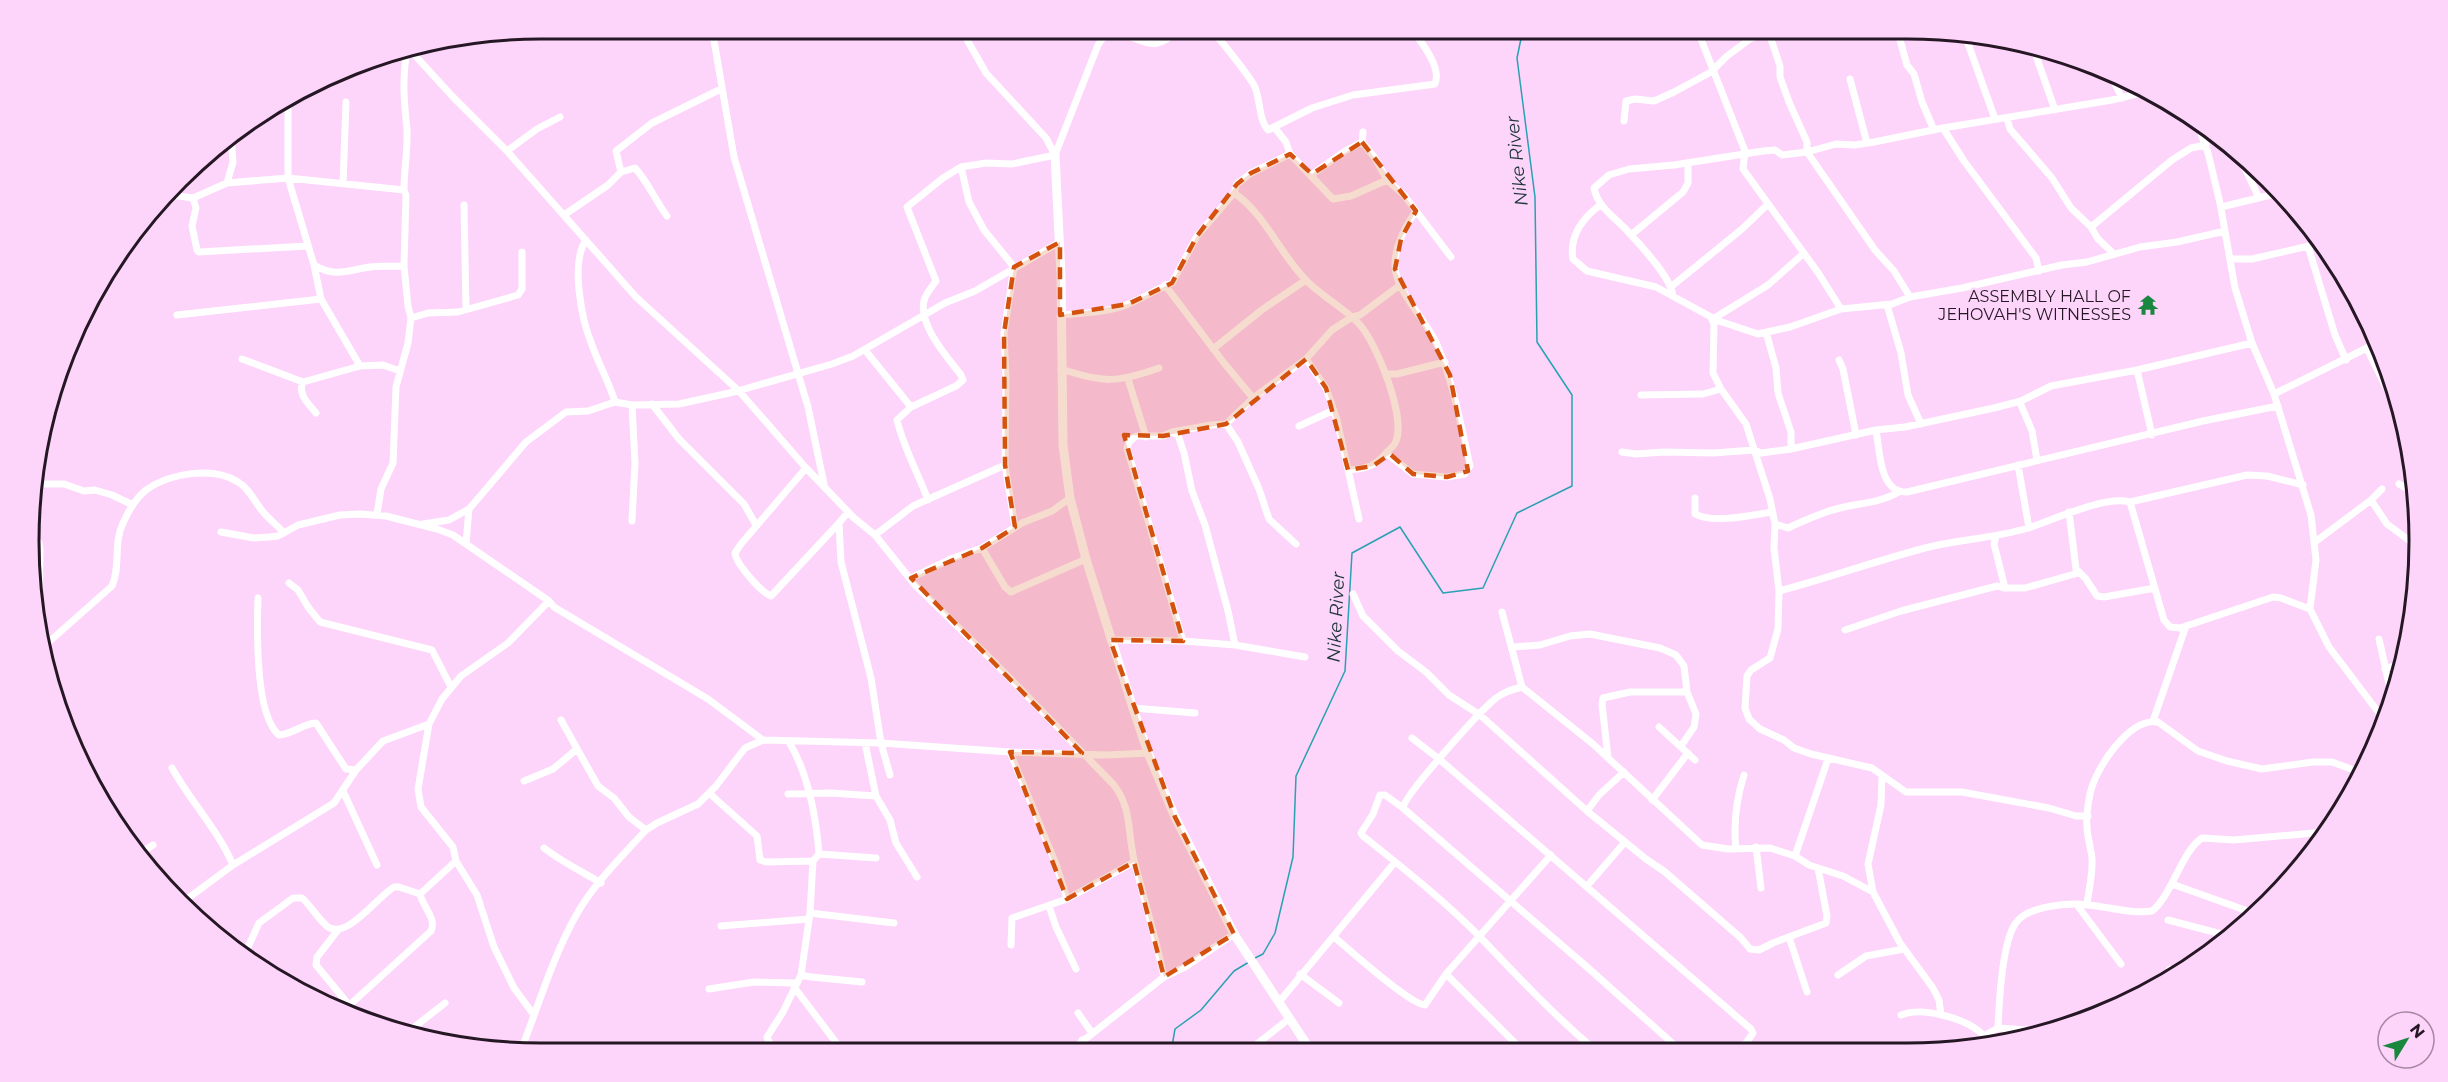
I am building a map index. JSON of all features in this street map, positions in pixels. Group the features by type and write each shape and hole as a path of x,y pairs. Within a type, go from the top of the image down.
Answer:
{"main road":[{"path":"1055,155 1060,242 1063,445 1070,498 1086,559 1132,708 1175,817 1237,938 1306,1043"}],"street":[{"path":"714,39 734,157 798,374 824,484"},
{"path":"967,39 986,72 1046,138 1055,155"},
{"path":"1055,155 1101,39"},
{"path":"1133,39 1156,45 1167,39"},
{"path":"1218,39 1253,85 1259,98 1265,128 1268,130 1312,108 1353,95 1435,84 1438,75 1419,39"},
{"path":"1702,39 1745,151 1743,169 1819,274 1841,309"},
{"path":"1624,121 1626,101 1635,99 1654,101 1714,69 1750,39"},
{"path":"1771,39 1789,102 1807,142 1807,152 1875,250 1894,271 1910,297"},
{"path":"1900,39 1907,65 1914,74 1922,102 1934,130"},
{"path":"1968,43 1995,119"},
{"path":"413,55 507,151 636,297 739,391 806,468 824,484 848,512 875,535 915,585 1044,712 1123,797 1134,862 1151,917 1164,977"},
{"path":"2036,56 2055,110"},
{"path":"377,514 381,489 393,463 394,405 408,343 411,318 404,266 407,130 403,69 406,58"},
{"path":"1850,79 1867,143"},
{"path":"2116,85 2122,98"},
{"path":"621,172 615,151 652,123 721,89"},
{"path":"1673,296 1672,286 1631,235 1600,205 1594,188 1608,175 1629,169 1775,150 1782,155 1807,152 1836,144 1867,143 2136,94"},
{"path":"344,184 346,102"},
{"path":"288,107 288,178 314,265 321,299 360,366"},
{"path":"507,151 537,129 560,117"},
{"path":"2007,118 2010,129 2052,178 2071,208 2091,226 2098,239 2114,254"},
{"path":"1274,127 1286,142 1290,154 1333,199 1350,196 1387,180"},
{"path":"1942,128 2036,258 2039,271"},
{"path":"1363,132 1362,142 1375,158 1387,180 1404,195 1451,257"},
{"path":"2202,135 2221,207 2235,288 2252,343 2274,394 2303,486 2315,542 2316,560 2310,609 2329,647 2378,712"},
{"path":"1311,175 1362,142"},
{"path":"2091,226 2172,160 2191,148 2205,145"},
{"path":"227,183 233,162 232,146"},
{"path":"1060,315 1109,310 1128,304 1172,283 1197,236 1234,193 1237,184 1251,173 1290,154"},
{"path":"928,500 919,476 908,458 897,420 911,407 956,386 963,380 962,375 936,343 925,322 923,302 936,281 907,207 943,178 961,167 987,163 1012,164 1055,155"},
{"path":"1631,235 1683,192 1688,183 1688,163"},
{"path":"961,167 969,202 984,230 1014,267 1004,333 1005,465 1015,527"},
{"path":"564,215 608,185 621,172 635,168 643,177 654,200 668,216"},
{"path":"2247,172 2259,198"},
{"path":"177,196 193,198 227,183 288,178 404,189"},
{"path":"1234,193 1247,202 1306,280 1362,326 1387,374 1397,427 1396,441 1381,460 1373,466 1348,470"},
{"path":"2221,207 2270,195"},
{"path":"193,198 196,208 192,226 197,250 200,252 308,246"},
{"path":"464,205 466,309"},
{"path":"1600,205 1582,220 1573,242 1573,259 1587,271 1625,282 1653,286 1708,314 1713,319 1758,334 1841,309 1887,305 1910,297 1952,291 2225,231"},
{"path":"1672,286 1742,229 1767,205"},
{"path":"1386,453 1413,474 1447,477 1465,474 1470,466 1450,375 1426,325 1400,285 1395,269 1397,251 1405,227 1416,212"},
{"path":"586,240 580,248 578,265 580,298 591,343 615,402"},
{"path":"420,525 449,520 469,509 515,453 561,414 572,410 588,411 615,402 632,405 679,404 739,391 832,364 865,350 945,303 975,291 1060,242"},
{"path":"2230,259 2252,258 2312,245"},
{"path":"2308,246 2335,335 2346,360"},
{"path":"411,318 428,313 458,312 520,293 522,252"},
{"path":"1713,319 1768,285 1803,254"},
{"path":"314,265 323,271 346,273 368,267 404,266"},
{"path":"1213,349 1263,309 1306,280"},
{"path":"1165,285 1253,398"},
{"path":"1183,641 1127,448 1129,442 1136,436 1163,436 1172,432 1226,424 1253,398 1306,359 1332,330 1359,315 1400,285"},
{"path":"177,315 321,299"},
{"path":"1887,305 1901,353 1908,394 1921,424"},
{"path":"1713,319 1713,373 1746,424 1775,524 1774,548 1779,591 1776,642 1770,657 1751,670 1747,676 1745,708 1749,718 1760,729 1784,740 1794,748 1828,759 1872,768 1906,792 1962,792 2049,808 2076,816 2088,816"},
{"path":"1766,332 1776,368 1778,393 1791,432 1791,449"},
{"path":"1622,452 1636,454 1713,453 1754,450 1761,453 1791,449 1876,430 1921,424 2021,401 2051,386 2137,370 2252,343"},
{"path":"2274,394 2370,347"},
{"path":"2367,349 2381,377"},
{"path":"865,350 911,407"},
{"path":"242,359 303,382 360,366 383,365 400,371"},
{"path":"1306,359 1326,388 1334,410 1359,519"},
{"path":"1839,360 1843,369 1856,435"},
{"path":"1387,374 1397,374 1445,362"},
{"path":"1061,369 1102,380 1128,379 1160,368"},
{"path":"2137,370 2152,435"},
{"path":"1128,379 1146,437"},
{"path":"303,382 301,393 316,413"},
{"path":"1641,395 1704,394 1722,389"},
{"path":"2021,401 2032,431 2037,460"},
{"path":"652,404 679,439 744,504 756,525"},
{"path":"632,405 635,463 632,521"},
{"path":"1775,524 1788,528 1814,516 1839,508 1881,500 1899,492 1928,488 2037,460 2278,406"},
{"path":"1299,426 1334,410"},
{"path":"1226,424 1238,442 1252,472 1269,519 1296,544"},
{"path":"1876,430 1886,479 1890,488 1899,492"},
{"path":"1172,432 1178,435 1184,453 1192,490 1205,525 1228,611 1235,645"},
{"path":"875,535 913,506 1005,465"},
{"path":"2018,465 2029,528"},
{"path":"806,468 776,506 756,525 735,553 736,560 760,588 771,596 848,512"},
{"path":"50,641 112,586 116,577 116,544 122,525 133,505 145,491 163,480 181,475 206,474 224,476 238,482 284,533"},
{"path":"1779,591 1931,547 2029,528 2069,512 2115,502 2130,502 2247,475 2267,476 2303,486"},
{"path":"42,484 64,484 84,490 95,490 133,505"},
{"path":"2399,484 2406,487"},
{"path":"2315,542 2371,500 2382,489"},
{"path":"911,578 953,558 982,548 1015,527 1052,511 1070,498"},
{"path":"1695,498 1695,514 1701,517 1738,517 1772,512"},
{"path":"2371,500 2387,524 2409,540"},
{"path":"2130,502 2164,620 2173,629 2273,597 2310,609"},
{"path":"466,543 469,509"},
{"path":"2069,512 2078,573 2086,579 2094,594 2099,597 2155,588"},
{"path":"221,532 255,538 284,533 298,525 340,515 377,514 443,531 466,543 549,601 554,607 599,636 720,707 764,740"},
{"path":"839,523 841,562 871,678 881,743 890,775"},
{"path":"1996,536 1994,546 2005,588"},
{"path":"39,543 40,567"},
{"path":"982,548 1005,587 1011,592 1086,559"},
{"path":"1845,630 1901,611 1997,586 2025,588 2078,573"},
{"path":"289,583 298,590 320,622 432,650 451,687"},
{"path":"1353,594 1363,616 1398,651 1426,672 1449,695 1480,715 1587,811 1665,872 1741,938 1750,949 1759,950 1789,937 1824,926 1827,920 1818,868"},
{"path":"258,598 259,673 266,708 274,731 279,735 284,735 304,725 316,723 346,769 356,770"},
{"path":"534,1015 514,988 494,947 477,895 456,861 453,847 429,820 419,799 422,759 429,724 435,711 461,676 508,643 549,601"},
{"path":"1502,612 1522,687 1608,758 1702,845 1736,849 1756,847 1774,849 1843,876 1873,892"},
{"path":"2154,721 2187,626"},
{"path":"1513,647 1540,645 1570,636 1590,634 1660,648 1680,659 1684,666 1687,692 1696,714 1694,727 1682,746"},
{"path":"2379,639 2388,683"},
{"path":"1110,640 1183,641 1235,645 1305,657"},
{"path":"2385,669 2393,666"},
{"path":"1403,808 1406,797 1480,715 1497,698 1522,687"},
{"path":"1608,758 1603,698 1630,692 1687,692"},
{"path":"1132,708 1195,712"},
{"path":"561,720 598,786 614,798 629,817 646,830"},
{"path":"2087,904 2092,859 2087,826 2094,783 2118,743 2135,728 2154,721 2164,724 2198,751 2262,769 2313,762 2332,762 2354,770"},
{"path":"188,898 233,865 334,803 356,770 383,741 429,724"},
{"path":"1659,727 1695,760"},
{"path":"1412,738 1751,1029 1753,1033 1744,1043"},
{"path":"524,1042 578,912 646,830 698,804 745,748 764,740 881,743 1010,752 1117,755 1148,753"},
{"path":"770,1043 767,1037 783,1012 801,975 813,861 819,854 816,821 809,793 800,763 789,742"},
{"path":"865,743 876,796 890,820 896,843 917,877"},
{"path":"524,781 553,769 577,749"},
{"path":"1010,752 1056,864 1067,899"},
{"path":"1652,800 1688,753"},
{"path":"1795,856 1828,759"},
{"path":"172,768 185,791 225,847 233,865"},
{"path":"1587,811 1599,795 1623,772"},
{"path":"1736,849 1733,824 1736,799 1744,775"},
{"path":"1882,777 1881,805 1868,864 1873,892 1904,949 1933,988 1939,1000 1941,1015"},
{"path":"343,791 377,865"},
{"path":"709,793 754,833 758,841 760,860 766,862 813,861"},
{"path":"788,794 831,793 876,796"},
{"path":"1587,1043 1525,986 1480,937 1361,833 1380,795 1385,795 1403,808 1672,1043"},
{"path":"1998,1028 2002,973 2010,933 2014,924 2030,911 2087,904 2106,909 2152,911 2172,884 2195,845 2202,838 2234,840 2315,833"},
{"path":"1587,886 1625,842"},
{"path":"145,850 153,845"},
{"path":"1756,847 1761,888"},
{"path":"544,848 562,862 573,865 601,883"},
{"path":"819,854 876,858"},
{"path":"1334,937 1421,1005 1426,1003 1446,974 1551,855"},
{"path":"420,894 456,861"},
{"path":"1011,945 1012,918 1067,899 1134,862"},
{"path":"1279,1002 1300,974 1334,937 1361,900 1395,862"},
{"path":"2172,884 2246,910"},
{"path":"248,948 259,923 293,898 302,898 329,927 338,930 348,927 394,887 420,894"},
{"path":"338,930 317,957 316,965 349,1005 431,931 434,926 433,919 422,904 420,894"},
{"path":"2077,905 2121,964"},
{"path":"1049,906 1060,937 1076,969"},
{"path":"721,926 809,916 894,923"},
{"path":"2168,920 2220,934"},
{"path":"1789,937 1807,992"},
{"path":"1079,1043 1164,977 1237,938"},
{"path":"1838,975 1866,956 1904,949"},
{"path":"1300,974 1339,1003"},
{"path":"1446,974 1515,1043"},
{"path":"801,975 862,981"},
{"path":"709,989 754,982 795,986 837,1043"},
{"path":"415,1027 445,1003"},
{"path":"1901,1015 1915,1011 1941,1015 1975,1026 1984,1036 1998,1028 2021,1030"},
{"path":"1078,1013 1092,1034"},
{"path":"1258,1043 1290,1018"}],"highlighted area":[{"path":"1362,142 1416,211 1401,239 1395,269 1450,375 1468,471 1447,477 1413,474 1390,454 1373,466 1348,470 1326,388 1306,359 1226,424 1163,436 1124,435 1183,641 1110,640 1175,817 1234,934 1164,977 1134,862 1067,899 1010,752 1082,753 911,578 982,548 1015,527 1005,465 1004,333 1014,267 1060,242 1060,315 1128,304 1172,283 1197,236 1237,184 1251,173 1290,154 1312,174"}],"waterway":[{"name":"Nike River","path":"1255,958 1263,954 1275,933 1293,857 1296,776 1345,671 1352,553 1400,527 1443,593 1483,588 1517,513 1572,486 1572,395 1537,342 1535,197 1517,58 1521,39"},
{"name":"Nike River","path":"1173,1043 1175,1029 1201,1010 1234,971 1249,962"}],"place":[{"name":"ASSEMBLY HALL OF JEHOVAH'S WITNESSES","path":"2148,305"}]}
